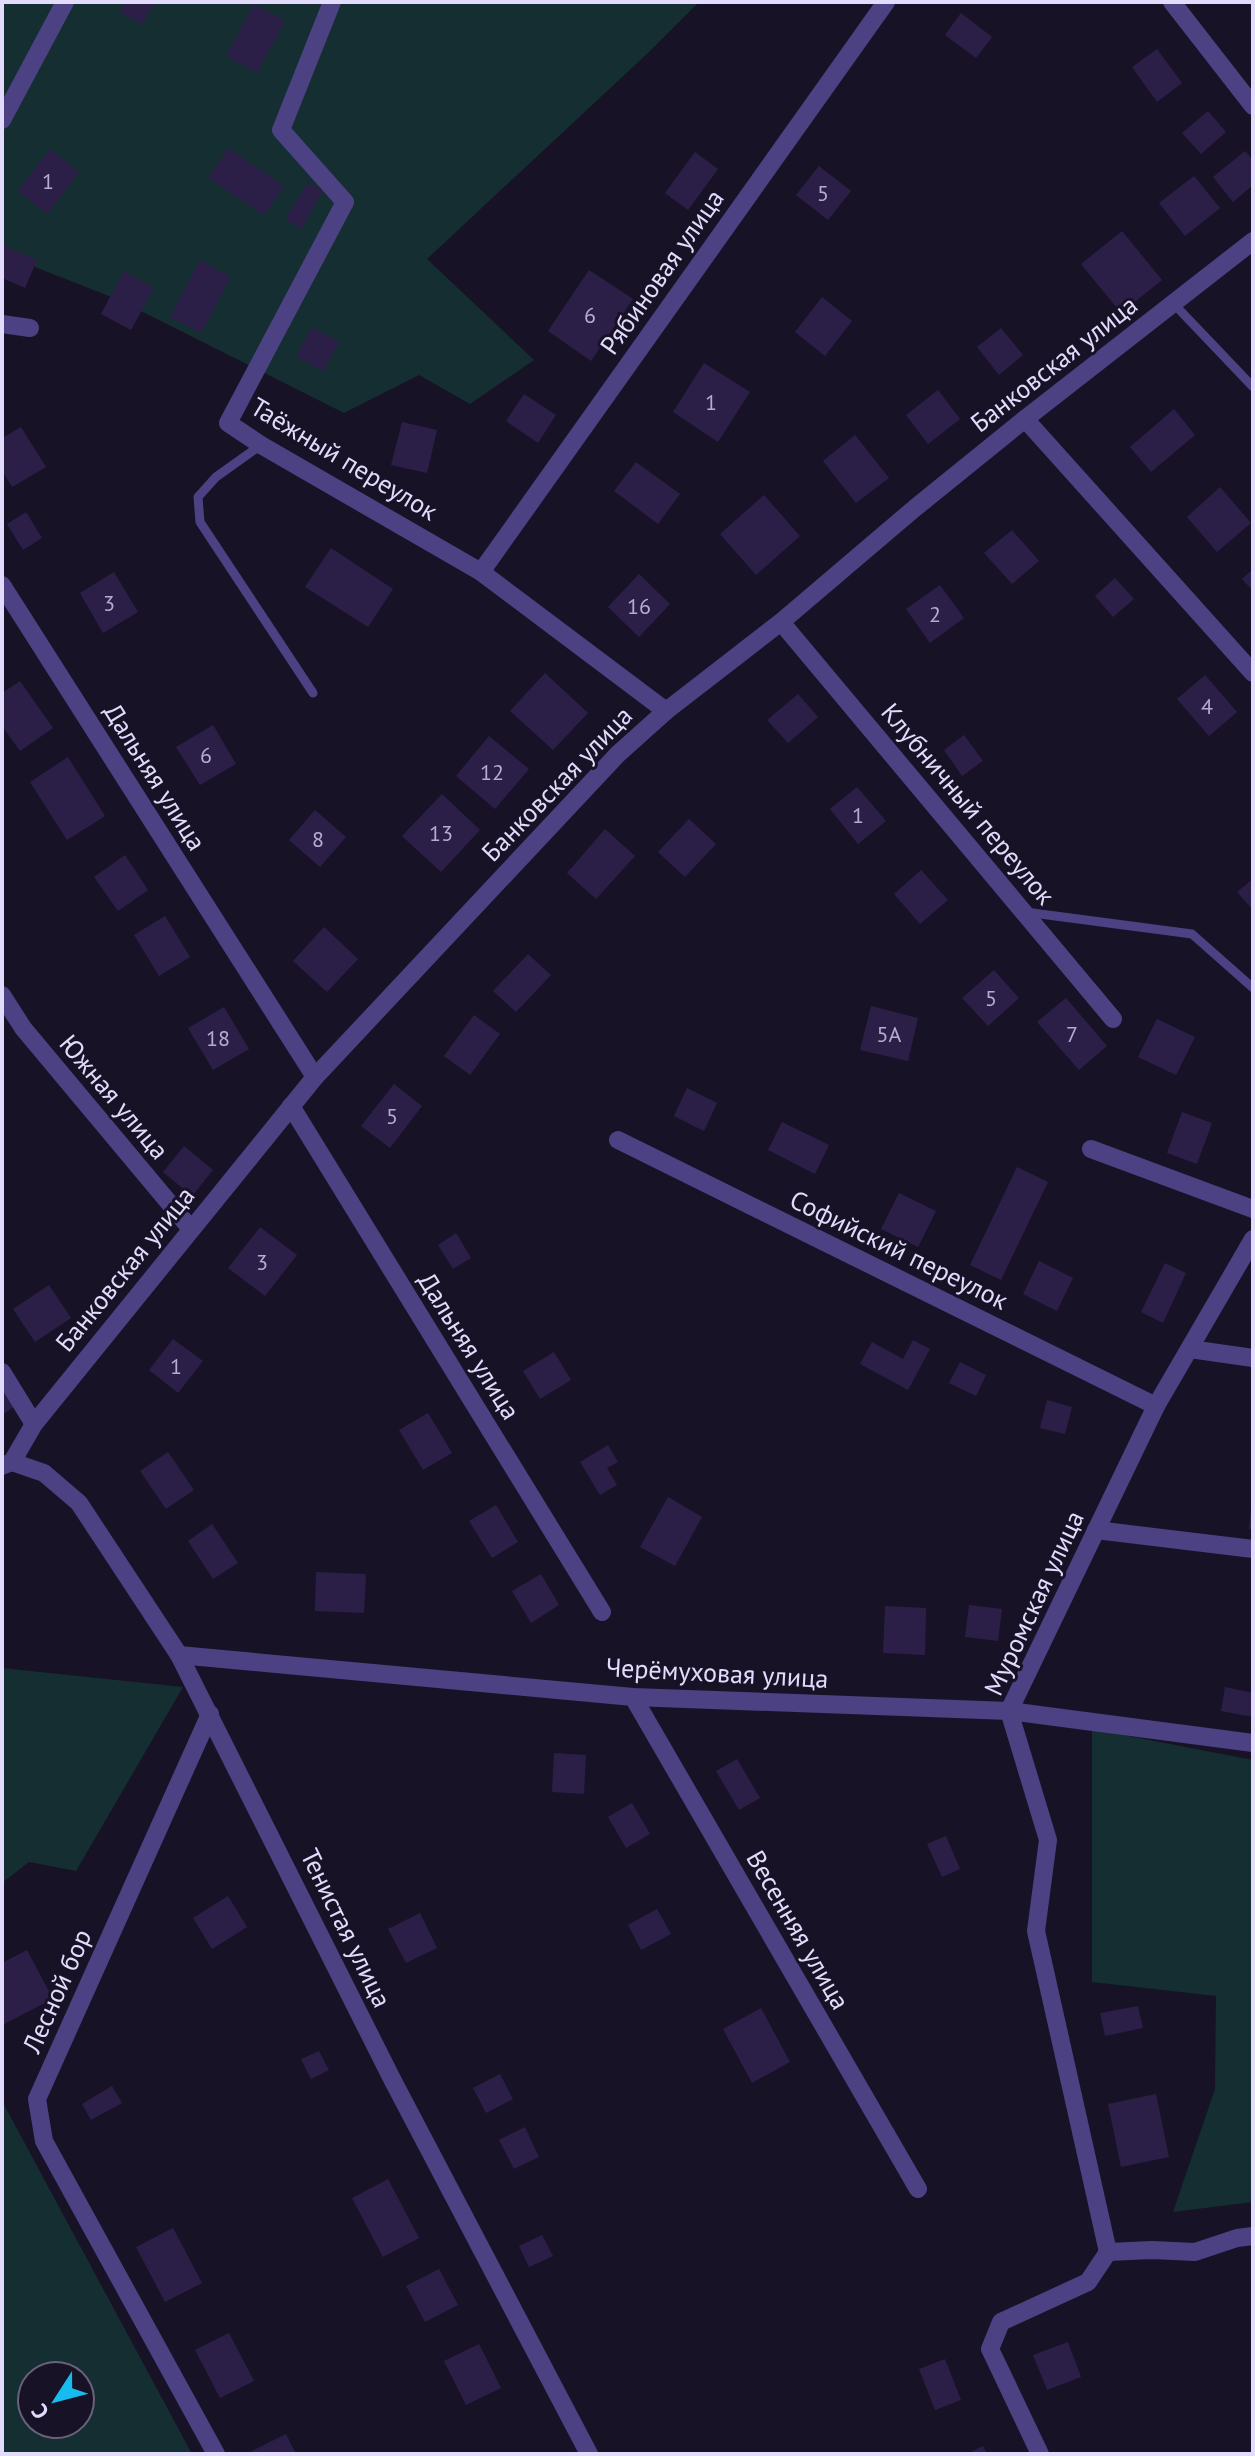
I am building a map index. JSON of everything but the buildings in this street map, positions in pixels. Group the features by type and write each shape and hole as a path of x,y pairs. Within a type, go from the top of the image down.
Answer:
{"street":[{"path":"2,120 65,2"},
{"name":"Таёжный переулок","path":"332,2 281,130 345,202 228,423 481,572 666,711"},
{"name":"Рябиновая улица","path":"481,572 886,2"},
{"path":"1172,2 1253,106"},
{"name":"Банковская улица","path":"7,1464 34,1424 315,1077 618,754 666,711 781,622 1025,419 1253,241"},
{"path":"2,324 30,328"},
{"path":"1025,419 1253,673"},
{"name":"Дальняя улица","path":"2,585 315,1077"},
{"name":"Клубничный переулок","path":"781,622 1113,1019"},
{"name":"Южная улица","path":"2,995 23,1028 191,1229"},
{"name":"Дальняя улица","path":"291,1106 602,1612"},
{"name":"Софийский переулок","path":"618,1140 1156,1406"},
{"path":"1091,1149 1253,1209"},
{"name":"Муромская улица","path":"1108,2252 1036,1931 1048,1840 1009,1711 1156,1406 1253,1239"},
{"path":"1190,1349 1253,1358"},
{"path":"2,1372 34,1424"},
{"name":"Тенистая улица","path":"7,1464 44,1473 79,1503 179,1655 392,2079 589,2454"},
{"path":"1096,1530 1253,1549"},
{"name":"Черёмуховая улица","path":"179,1655 633,1697 1009,1711 1253,1743"},
{"name":"Весенняя улица","path":"633,1697 918,2189"},
{"name":"Лесной бор","path":"210,1714 37,2099 44,2141 216,2454"},
{"path":"1040,2454 990,2349 1001,2322 1088,2282 1108,2252 1195,2252 1253,2236"}],"lane":[{"path":"1173,303 1253,387"},
{"path":"261,445 216,477 198,497 200,522 313,693"},
{"path":"1025,912 1192,934 1253,988"}],"green space":[{"path":"2,2 699,2 427,259 534,360 470,404 419,375 344,413 119,300 2,254"},
{"path":"2,1668 183,1687 76,1871 29,1862 2,1883"},
{"path":"1092,1729 1253,1760 1253,2202 1173,2212 1215,2089 1216,1996 1092,1982"},
{"path":"2,2101 192,2454 2,2454"}]}
